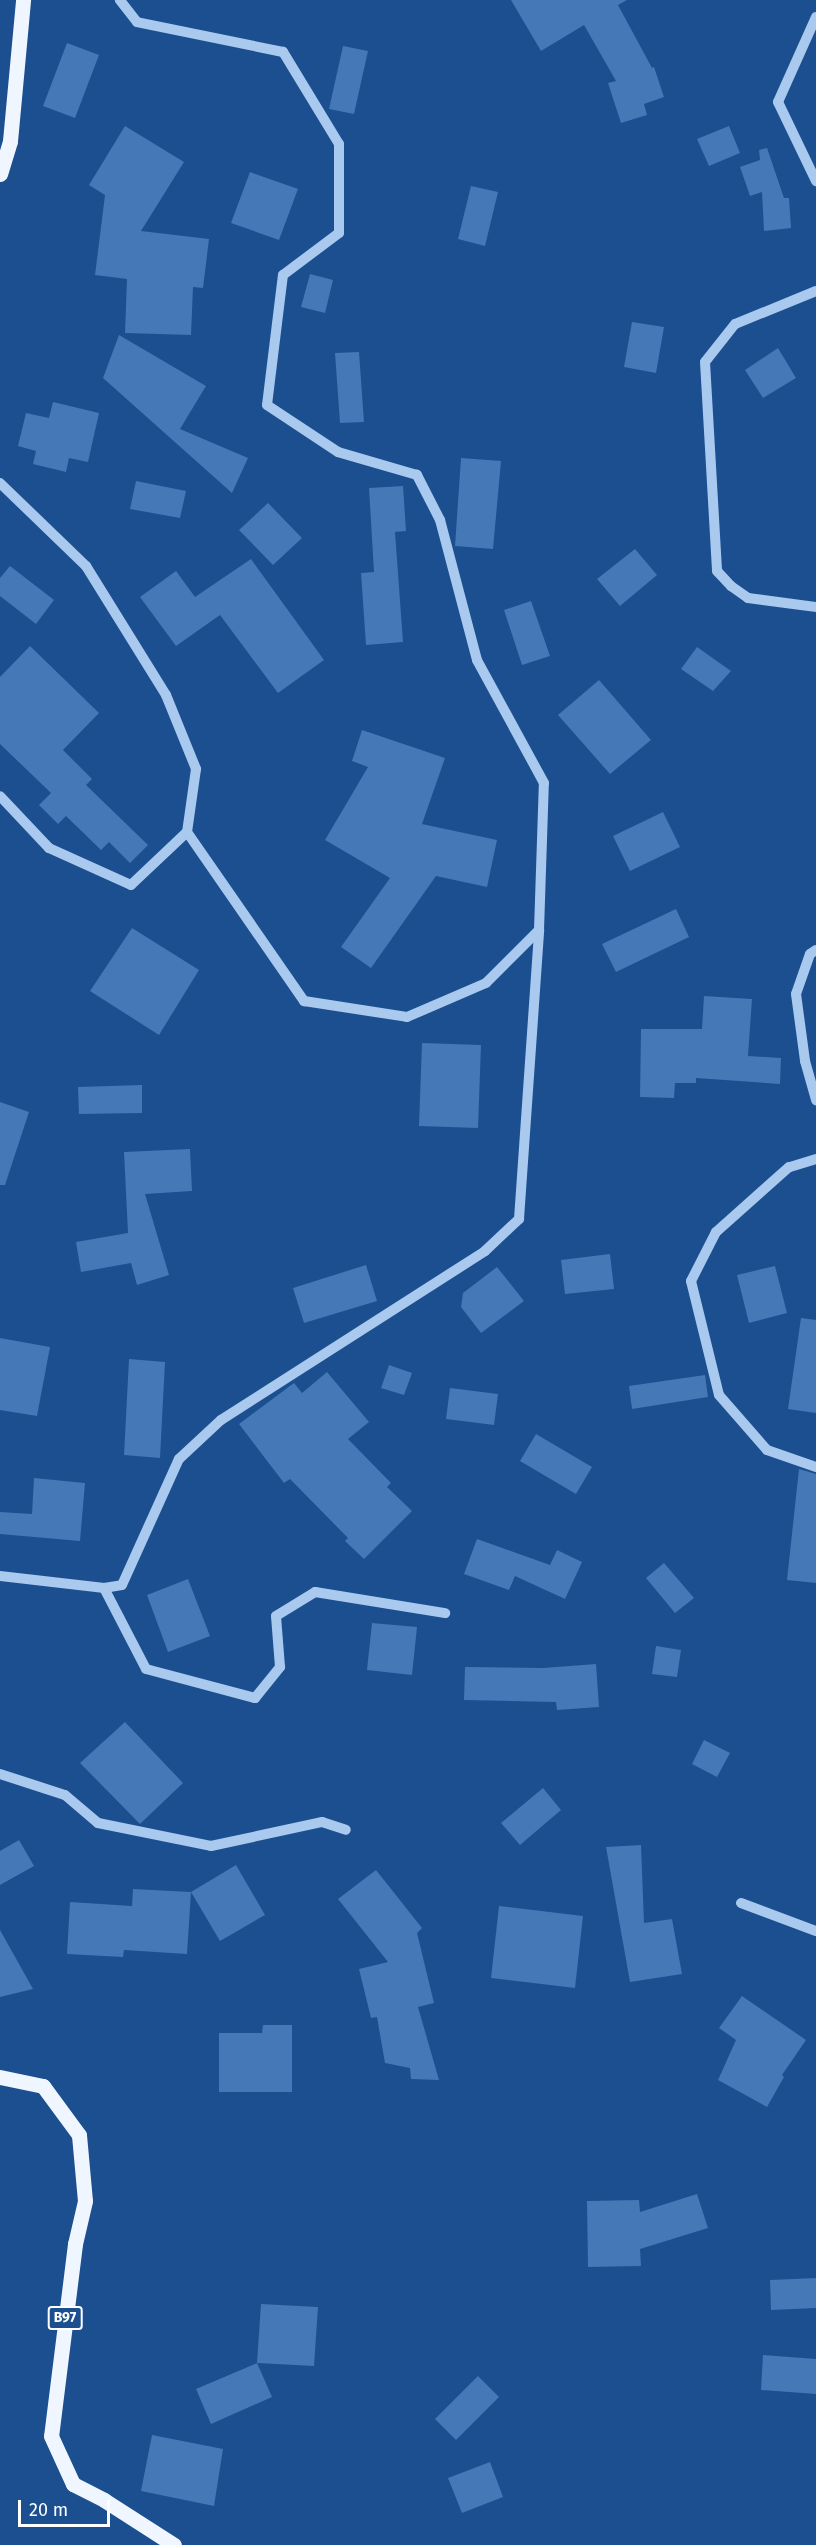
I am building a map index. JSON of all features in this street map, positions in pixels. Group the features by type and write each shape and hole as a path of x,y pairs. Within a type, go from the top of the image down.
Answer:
{"main road":[{"path":"0,174 10,141 23,0"},
{"name":"B97","path":"0,2077 43,2086 79,2135 85,2201 75,2244 51,2436 73,2484 104,2499 174,2545"}],"street":[{"path":"0,1576 104,1588 122,1585 179,1460 221,1420 485,1251 519,1219 539,930 544,783 477,660 440,520 417,475 338,452 267,405 283,275 339,233 339,144 283,52 137,22 120,0"},
{"path":"816,17 778,102 816,181"},
{"path":"816,291 735,324 705,362 717,571 731,586 748,598 816,607"},
{"path":"0,483 86,566 166,694 196,769 187,832 131,885 49,848 0,796"},
{"path":"187,832 304,1002 407,1017 486,983 539,930"},
{"path":"816,950 810,954 796,994 805,1061 816,1100"},
{"path":"816,1159 789,1167 716,1232 691,1281 719,1395 767,1450 816,1467"},
{"path":"104,1588 146,1669 255,1698 280,1667 276,1616 315,1592 446,1613"},
{"path":"0,1774 65,1795 98,1823 211,1846 322,1822 346,1830"},
{"path":"741,1903 816,1931"}],"building":[{"path":"511,0 627,0 618,5 652,68 654,67 664,97 644,104 647,115 621,123 608,83 616,81 584,25 541,51"},
{"path":"67,43 99,55 75,118 43,106"},
{"path":"343,46 368,51 354,114 329,109"},
{"path":"125,126 184,162 141,231 209,239 203,288 193,287 191,335 125,333 127,279 95,275 105,195 89,185"},
{"path":"729,126 740,153 709,166 697,139"},
{"path":"767,148 784,198 789,198 791,228 764,231 762,192 750,196 740,167 760,160 759,150"},
{"path":"250,172 298,189 279,240 231,223"},
{"path":"471,186 498,192 485,246 458,239"},
{"path":"310,274 333,280 325,313 301,307"},
{"path":"632,322 664,327 656,373 624,367"},
{"path":"119,335 206,386 180,429 248,458 232,493 103,378"},
{"path":"778,348 796,378 763,398 745,370"},
{"path":"359,352 364,422 340,423 335,353"},
{"path":"53,402 99,413 88,462 69,458 66,472 33,464 36,451 18,446 26,413 49,418"},
{"path":"461,458 501,461 493,549 455,546"},
{"path":"136,481 186,491 180,518 130,509"},
{"path":"403,486 406,531 395,532 403,642 366,645 361,573 374,572 369,488"},
{"path":"268,503 302,538 273,565 239,530"},
{"path":"635,549 657,575 620,606 597,579"},
{"path":"251,559 324,660 278,693 220,615 176,646 140,597 176,571 195,597"},
{"path":"10,566 54,600 36,624 0,596 0,578"},
{"path":"531,601 550,656 522,665 504,610"},
{"path":"30,646 99,713 63,750 92,779 86,785 148,845 130,863 109,842 101,850 66,816 58,824 39,805 51,793 0,744 0,677"},
{"path":"697,647 731,671 713,691 681,669"},
{"path":"599,680 651,740 610,774 558,715"},
{"path":"362,730 445,758 422,824 497,840 487,887 436,876 371,968 341,947 390,878 325,840 368,767 352,761"},
{"path":"663,812 680,847 630,871 613,836"},
{"path":"676,909 689,937 616,972 602,944"},
{"path":"132,928 199,970 159,1035 90,991"},
{"path":"704,996 752,999 748,1056 781,1058 780,1084 696,1078 696,1083 675,1083 674,1098 640,1097 641,1029 702,1029"},
{"path":"422,1043 481,1045 478,1128 419,1126"},
{"path":"142,1085 142,1113 79,1114 78,1087"},
{"path":"0,1102 29,1112 5,1185 0,1185"},
{"path":"190,1149 192,1191 145,1194 169,1275 137,1285 131,1263 81,1272 76,1242 128,1233 124,1152"},
{"path":"610,1254 614,1289 565,1294 561,1260"},
{"path":"366,1265 377,1301 304,1323 293,1288"},
{"path":"775,1266 787,1313 749,1323 737,1275"},
{"path":"497,1267 524,1301 481,1333 461,1307 463,1293"},
{"path":"801,1318 816,1320 816,1413 788,1409"},
{"path":"0,1338 50,1347 37,1416 0,1410"},
{"path":"129,1359 165,1362 160,1458 124,1455"},
{"path":"389,1365 412,1373 404,1395 381,1388"},
{"path":"327,1372 369,1422 348,1439 391,1483 387,1487 412,1511 364,1559 345,1541 348,1538 290,1479 284,1483 239,1424 294,1383 302,1393"},
{"path":"705,1375 708,1397 632,1409 629,1386"},
{"path":"450,1388 498,1394 494,1425 446,1419"},
{"path":"536,1434 592,1467 576,1494 520,1461"},
{"path":"799,1469 816,1474 816,1583 787,1580"},
{"path":"34,1478 85,1483 80,1541 0,1534 0,1512 32,1514"},
{"path":"477,1539 550,1565 557,1550 582,1562 565,1599 515,1576 509,1590 464,1574"},
{"path":"664,1563 694,1598 675,1613 646,1578"},
{"path":"188,1579 210,1636 168,1652 147,1595"},
{"path":"372,1623 417,1627 412,1675 367,1670"},
{"path":"656,1646 681,1650 677,1677 652,1674"},
{"path":"596,1664 599,1707 557,1710 556,1702 464,1700 465,1667 543,1668"},
{"path":"125,1722 183,1783 140,1824 80,1763"},
{"path":"704,1740 730,1753 717,1777 692,1764"},
{"path":"543,1788 561,1810 520,1845 501,1823"},
{"path":"19,1840 34,1866 0,1885 0,1851"},
{"path":"641,1845 644,1923 672,1919 682,1974 630,1982 606,1847"},
{"path":"236,1865 265,1915 220,1941 191,1892"},
{"path":"376,1870 422,1928 417,1933 434,2003 418,2007 439,2080 411,2079 410,2068 385,2063 377,2017 371,2018 359,1969 388,1962 338,1899"},
{"path":"133,1889 191,1892 187,1954 124,1950 123,1957 67,1954 70,1902 132,1906"},
{"path":"499,1906 583,1916 575,1988 491,1978"},
{"path":"0,1930 33,1989 0,1997"},
{"path":"742,1996 806,2040 782,2075 784,2077 767,2107 718,2080 736,2040 719,2028"},
{"path":"263,2025 292,2025 292,2092 219,2092 219,2033 262,2033"},
{"path":"697,2194 708,2228 640,2249 641,2266 588,2267 587,2201 639,2200 640,2212"},
{"path":"816,2278 816,2308 771,2310 770,2280"},
{"path":"261,2304 318,2307 314,2366 257,2363"},
{"path":"763,2355 816,2359 816,2394 761,2390"},
{"path":"257,2363 272,2397 211,2424 196,2389"},
{"path":"478,2376 499,2397 456,2440 435,2419"},
{"path":"152,2435 223,2449 214,2506 141,2491"},
{"path":"490,2462 503,2497 462,2513 448,2478"}]}
